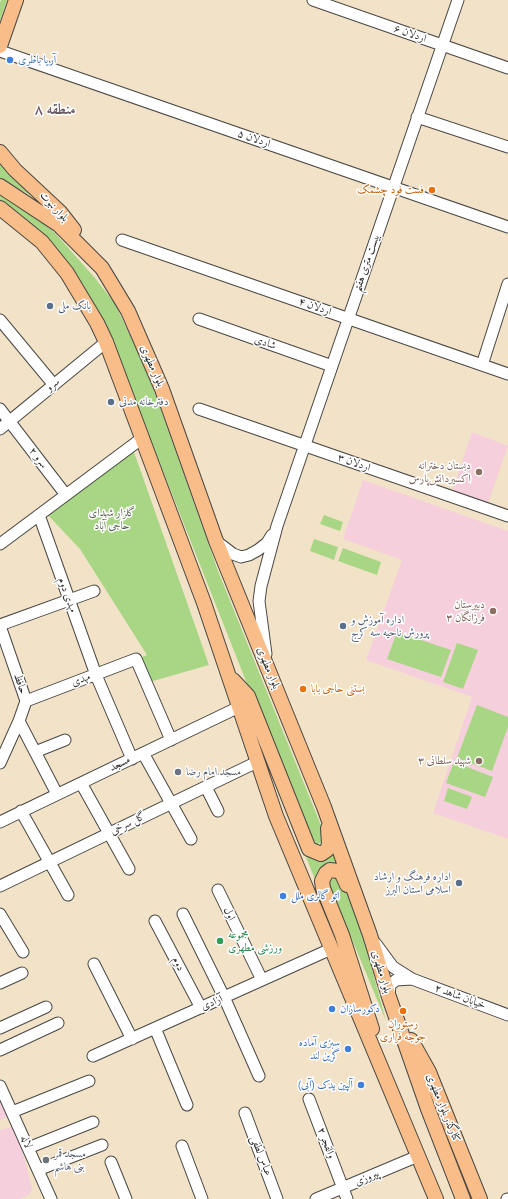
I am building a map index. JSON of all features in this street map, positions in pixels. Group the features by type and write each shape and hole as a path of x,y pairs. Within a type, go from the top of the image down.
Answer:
{"main road":[{"path":"0,46 16,0"},
{"name":"بلوار نبوت","path":"0,152 15,170 60,212 102,268"},
{"name":"بلوار مطهری","path":"0,186 59,225 102,268 128,311 162,389 216,542 324,807 370,935 389,997 428,1109 463,1199"},
{"path":"0,208 42,242 67,273 97,323 106,342 141,439 204,603 276,816 436,1199"},
{"path":"228,673 248,696 309,849 321,854 327,850 329,844 324,807"},
{"path":"363,917 356,907 342,874 338,871 330,870 326,873 322,881 323,888 342,935 358,982 387,1082"},
{"name":"کنارگذر بلوار مطهری","path":"398,1022 413,1041 429,1072 480,1199"}],"street":[{"name":"اردلان ۶","path":"313,0 508,68"},
{"name":"بیست متری هفتم","path":"277,526 458,0"},
{"name":"اردلان ۵","path":"0,51 508,227"},
{"path":"417,117 508,147"},
{"name":"اردلان ۴","path":"122,240 508,374"},
{"path":"482,365 506,298 508,284"},
{"name":"شادی","path":"199,319 332,366"},
{"path":"0,320 54,384"},
{"name":"سرو","path":"0,429 106,342"},
{"name":"سرو ۲","path":"0,409 66,495"},
{"name":"اردلان ۳","path":"200,409 508,516"},
{"path":"0,544 141,439"},
{"name":"مهدی دوم","path":"39,515 96,675"},
{"path":"216,542 232,554 241,557 249,555 267,543 277,526"},
{"path":"268,667 259,601 261,586 277,526"},
{"path":"0,625 94,591"},
{"name":"حافظ","path":"0,625 26,702 0,763"},
{"name":"مهدی","path":"26,702 136,659 170,740"},
{"path":"96,675 132,759"},
{"name":"مسجد","path":"0,822 239,707"},
{"path":"19,721 57,794"},
{"path":"35,752 65,740"},
{"path":"143,753 191,840"},
{"name":"گل سرخی","path":"0,886 257,762"},
{"path":"81,783 129,869"},
{"path":"206,787 218,811"},
{"path":"21,812 68,895"},
{"name":"اول","path":"218,890 262,980"},
{"path":"0,914 22,952"},
{"path":"183,914 224,997 259,1076"},
{"name":"دوم","path":"155,921 201,1008"},
{"name":"خیابان شاهد ۲","path":"370,935 393,967 412,979 508,1014"},
{"name":"آزادی","path":"93,1056 331,950"},
{"path":"94,964 132,1039"},
{"path":"0,983 22,973"},
{"path":"389,997 390,985 396,980 412,979"},
{"path":"0,1028 46,1007"},
{"path":"0,1050 58,1024"},
{"path":"155,1028 187,1105"},
{"path":"12,1112 89,1081"},
{"name":"لاله","path":"0,1086 51,1199"},
{"name":"والفجر ۲","path":"309,1099 347,1199"},
{"name":"عباس لطفی","path":"245,1114 277,1199"},
{"path":"28,1148 93,1122"},
{"path":"38,1170 102,1145"},
{"path":"182,1146 202,1199"},
{"name":"پیروزی","path":"316,1199 418,1156"},
{"path":"112,1162 126,1199"}],"shaded area":[{"name":"دبستان دخترانه اکسیردانش‌پارس","path":"472,432 508,446 486,509 451,496"},
{"path":"363,480 508,531 508,839 433,813 472,697 366,660 402,560 343,539"},
{"path":"0,1094 10,1116 0,1120"},
{"path":"16,1126 32,1188 30,1194 20,1199 0,1199 0,1130"}],"green space":[{"path":"1,0 7,0 0,21 0,3"},
{"path":"0,161 45,203 0,179"},
{"path":"0,195 27,210 55,233 95,278 115,304 147,371 218,571 322,828 321,843 316,844 309,841 105,324 84,286 51,243 20,214 0,200"},
{"name":"گلزار شهدای حاجی آباد","path":"134,452 209,665 146,683 136,659 147,655 80,549 44,511"},
{"path":"324,515 343,522 340,531 320,524"},
{"path":"314,539 338,547 334,560 310,551"},
{"path":"343,548 381,562 377,575 338,561"},
{"path":"397,632 451,650 441,677 387,659"},
{"path":"457,643 478,650 463,689 443,682"},
{"path":"477,705 508,717 508,727 492,771 457,758"},
{"path":"454,762 493,777 485,797 446,783"},
{"path":"448,788 472,797 467,809 444,801"},
{"path":"304,852 321,859 329,858 336,852 339,863 330,865 318,887"},
{"path":"333,878 340,880 350,899 361,928 386,1021 328,882"}],"place":[{"name":"آریا باطری","path":"10,60"},
{"name":"فست فود چشمک","path":"432,190"},
{"name":"بانک ملی","path":"50,306"},
{"name":"دفترخانه مدنی","path":"111,402"},
{"name":"دبستان دخترانه اکسیردانش‌پارس","path":"479,472"},
{"name":"دبیرستان فرزانگان ۳","path":"493,611"},
{"name":"اداره آموزش و پرورش ناحیه سه کرج","path":"343,626"},
{"name":"بستنی حاجی بابا","path":"303,689"},
{"name":"شهید سلطانی ۳","path":"479,761"},
{"name":"مسجد امام رضا","path":"178,772"},
{"name":"اداره فرهنگ و ارشاد اسلامی استان البرز","path":"459,883"},
{"name":"اتو گالری ملل","path":"283,896"},
{"name":"مجموعه ورزشی مطهری","path":"220,941"},
{"name":"دکورسازان","path":"332,1009"},
{"name":"رستوران جوجه فراری","path":"403,1011"},
{"name":"سبزی آماده گرین لند","path":"348,1049"},
{"name":"آلپین یدک (آبی)","path":"361,1085"},
{"name":"مسجد قمر بنی هاشم","path":"46,1160"}],"district":[{"name":"منطقه ۸","path":"55,110"}]}
